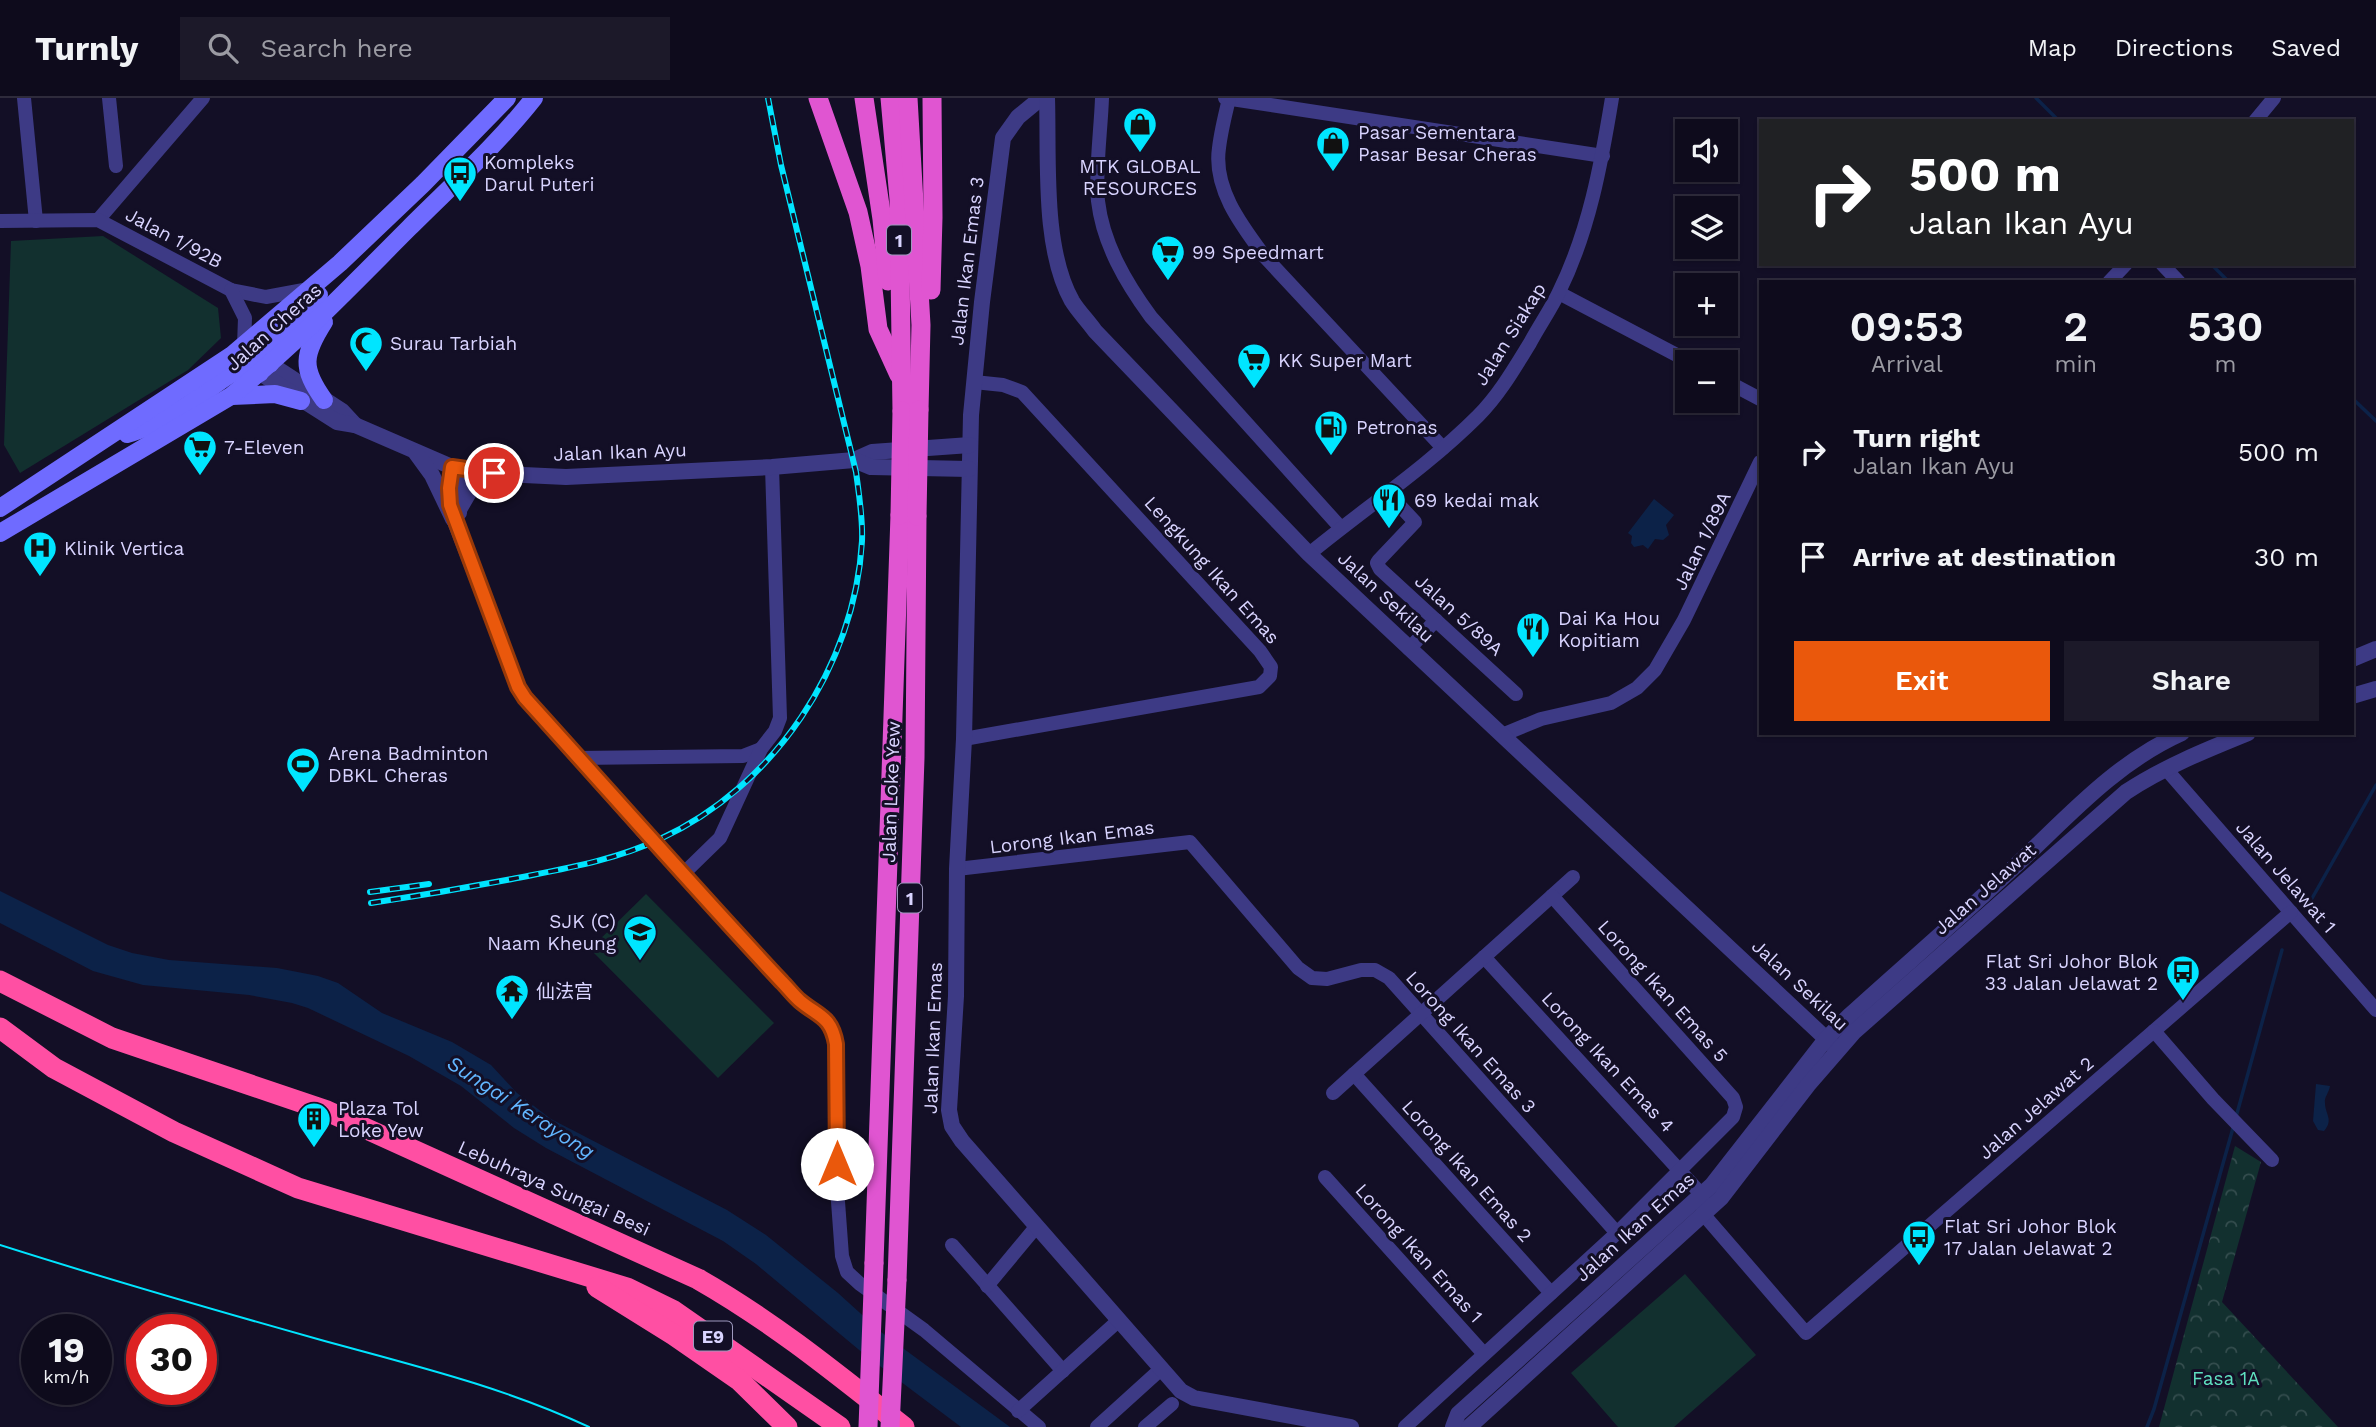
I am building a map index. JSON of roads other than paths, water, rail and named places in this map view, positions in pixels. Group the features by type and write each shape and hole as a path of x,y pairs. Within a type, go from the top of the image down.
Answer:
{"highway":[{"path":"818,98 858,212 870,266 878,329 902,382"},
{"path":"864,98 882,219 892,326 902,382"},
{"name":"1","path":"890,98 899,199 902,382"},
{"name":"1","path":"908,98 921,325"},
{"path":"921,325 930,294 933,217 932,98"},
{"name":"Jalan Loke Yew","path":"867,1427 909,516 911,410 921,325"},
{"name":"Jalan Loke Yew","path":"902,382 911,410"},
{"name":"Jalan Loke Yew","path":"890,1427 915,758 909,516"},
{"name":"Lebuhraya Sungai Besi","path":"5,981 112,1038 327,1111 698,1279 733,1298 782,1331 904,1427"},
{"name":"E9","path":"0,1028 54,1068 174,1132 298,1188 627,1288 674,1311 840,1427"},
{"path":"572,1270 739,1380 787,1427"}],"main road":[{"name":"Jalan Cheras","path":"0,508 244,345 340,264 507,98"},
{"name":"Jalan Cheras","path":"0,533 231,396 337,301 534,98"},
{"path":"107,439 137,432 183,408 232,373 263,367 260,356 265,348 320,294 340,264"},
{"path":"324,400 312,384 306,364 307,353 337,301"},
{"path":"231,396 275,394 301,401"}],"street":[{"path":"24,98 36,221"},
{"path":"109,98 116,166"},
{"name":"Jalan 1/92B","path":"98,220 203,98"},
{"name":"Jalan Ikan Emas 3","path":"969,469 974,382 1003,138 1018,117 1041,98"},
{"name":"Jalan Sekilau","path":"1047,98 1052,234 1063,281 1073,302 1095,331 1309,554 1502,736 1545,772 1832,1044"},
{"path":"1102,98 1098,200 1104,229 1130,288 1151,317 1341,528"},
{"path":"1443,448 1265,257 1244,229 1230,205 1219,170 1218,150 1227,98 1603,156"},
{"name":"Jalan Siakap","path":"1309,554 1443,448 1479,415 1507,380 1559,293 1586,222 1603,156 1612,98"},
{"path":"2257,119 2274,98"},
{"name":"Jalan 1/92B","path":"0,221 98,220 231,290 266,297 310,289"},
{"path":"2111,280 2124,266"},
{"path":"2164,266 2177,280"},
{"name":"Jalan 1/92B","path":"231,290 245,318 244,345"},
{"path":"1559,293 1675,354"},
{"name":"Jalan Ikan Ayu","path":"263,367 342,411 355,425"},
{"name":"Jalan Ikan Ayu","path":"263,367 301,401 337,422 355,425 457,468 494,473 565,477 772,467 854,460 872,452 970,445"},
{"name":"Lengkung Ikan Emas","path":"964,739 1259,687 1270,676 1271,667 1260,651 1021,392 1003,385 974,382"},
{"path":"1738,387 1759,398"},
{"path":"942,447 956,438 971,415"},
{"path":"415,451 456,514"},
{"name":"Jalan Ikan Ayu","path":"854,460 871,467 969,469"},
{"name":"Jalan 1/89A","path":"1502,736 1541,719 1611,703 1637,688 1655,670 1685,620 1759,464"},
{"path":"682,875 720,838 761,749 775,731 780,718 772,467"},
{"path":"942,467 960,488 967,509"},
{"path":"457,468 449,488 461,535 518,687 525,698 682,875 800,1001 827,1019 834,1032 837,1188 842,1256 847,1272 924,1330 1039,1427"},
{"name":"Jalan Ikan Emas","path":"969,469 964,739 957,869 956,996 949,1110 952,1126 1036,1227 1181,1391 1192,1398 1351,1427"},
{"path":"456,514 471,489 494,473"},
{"name":"Jalan 5/89A","path":"1387,492 1415,522 1377,563 1380,569 1516,694"},
{"path":"1409,649 1436,620"},
{"path":"2354,658 2376,649"},
{"path":"2354,695 2376,689"},
{"name":"Jalan Jelawat","path":"1832,1044 1849,1016 2013,868 2061,820 2125,765 2177,735"},
{"path":"2166,769 2166,753 2178,735"},
{"name":"Jalan Jelawat","path":"1832,1044 1854,1032 2126,792 2191,755 2243,735"},
{"path":"578,758 743,756 761,749"},
{"path":"2125,765 2154,762 2166,769"},
{"name":"Jalan Jelawat 1","path":"2166,769 2376,1010"},
{"name":"Lorong Ikan Emas","path":"957,869 1190,842"},
{"name":"Lorong Ikan Emas 3","path":"1190,842 1298,968 1312,978 1327,979 1361,970 1375,970 1389,978 1617,1233"},
{"path":"1333,1093 1573,877"},
{"name":"Lorong Ikan Emas 5","path":"1552,896 1733,1098 1736,1107 1733,1117 1681,1170"},
{"name":"Jalan Jelawat 2","path":"1704,1215 1807,1333 2291,912"},
{"name":"Lorong Ikan Emas 4","path":"1484,957 1702,1195"},
{"path":"2154,1031 2213,1099 2272,1160"},
{"name":"Jalan Ikan Emas","path":"1453,1427 1458,1414 1702,1195 1832,1044"},
{"name":"Jalan Ikan Emas","path":"1469,1427 1721,1198 1832,1044"},
{"name":"Lorong Ikan Emas 2","path":"1354,1074 1550,1293"},
{"path":"1405,1427 1617,1233 1681,1170"},
{"name":"Lorong Ikan Emas 1","path":"1325,1177 1484,1354"},
{"path":"1702,1195 1704,1215"},
{"path":"987,1286 1036,1227"},
{"path":"952,1245 1063,1371"},
{"path":"1018,1411 1118,1321"},
{"path":"1097,1427 1161,1369"},
{"path":"1145,1427 1172,1404"}],"water":[{"path":"1654,499 1674,515 1666,525 1669,535 1663,540 1655,539 1648,549 1643,545 1634,547 1631,543 1632,536 1628,533"},
{"name":"Sungai Kerayong","path":"0,891 108,945 132,953 169,960 277,968 318,976 338,983 382,1013 452,1042 491,1065 517,1093 551,1119 727,1210 766,1235 881,1332 1010,1427 961,1427 864,1354 756,1264 723,1241 546,1148 514,1128 461,1086 409,1056 292,1003 249,995 143,985 93,971 0,923"},
{"path":"2316,1084 2330,1086 2325,1101 2328,1124 2324,1131 2318,1130 2313,1121"}],"waterway":[{"path":"2036,98 2057,119"},
{"path":"2213,266 2227,280"},
{"path":"2354,400 2376,421"},
{"path":"2306,909 2376,785"},
{"path":"2236,1117 2282,950"},
{"path":"2147,1427 2233,1128"}],"tram line":[{"path":"0,1245 201,1306 457,1378 524,1400 589,1427"}],"railway":[{"path":"371,903 568,868 606,859 660,839 701,816 739,788 772,755 801,717 825,677 844,633 856,588 862,524 856,472 781,165 768,98"},
{"path":"370,892 429,884"}],"place":[{"name":"MTK GLOBAL RESOURCES","path":"1140,154"},
{"name":"Pasar Sementara Pasar Besar Cheras","path":"1333,173"},
{"name":"Kompleks Darul Puteri","path":"460,203"},
{"name":"99 Speedmart","path":"1168,282"},
{"name":"Surau Tarbiah","path":"366,373"},
{"name":"KK Super Mart","path":"1254,390"},
{"name":"Petronas","path":"1331,457"},
{"name":"7-Eleven","path":"200,477"},
{"name":"69 kedai mak","path":"1389,530"},
{"name":"Klinik Vertica","path":"40,578"},
{"name":"Dai Ka Hou Kopitiam","path":"1533,659"},
{"name":"Arena Badminton DBKL Cheras","path":"303,794"},
{"name":"SJK (C) Naam Kheung","path":"640,962"},
{"name":"Flat Sri Johor Blok 33 Jalan Jelawat 2","path":"2183,1002"},
{"name":"仙法宫","path":"512,1021"},
{"name":"Plaza Tol Loke Yew","path":"314,1149"},
{"name":"Flat Sri Johor Blok 17 Jalan Jelawat 2","path":"1919,1267"}],"park label":[{"name":"Fasa 1A","path":"2226,1378"}]}
